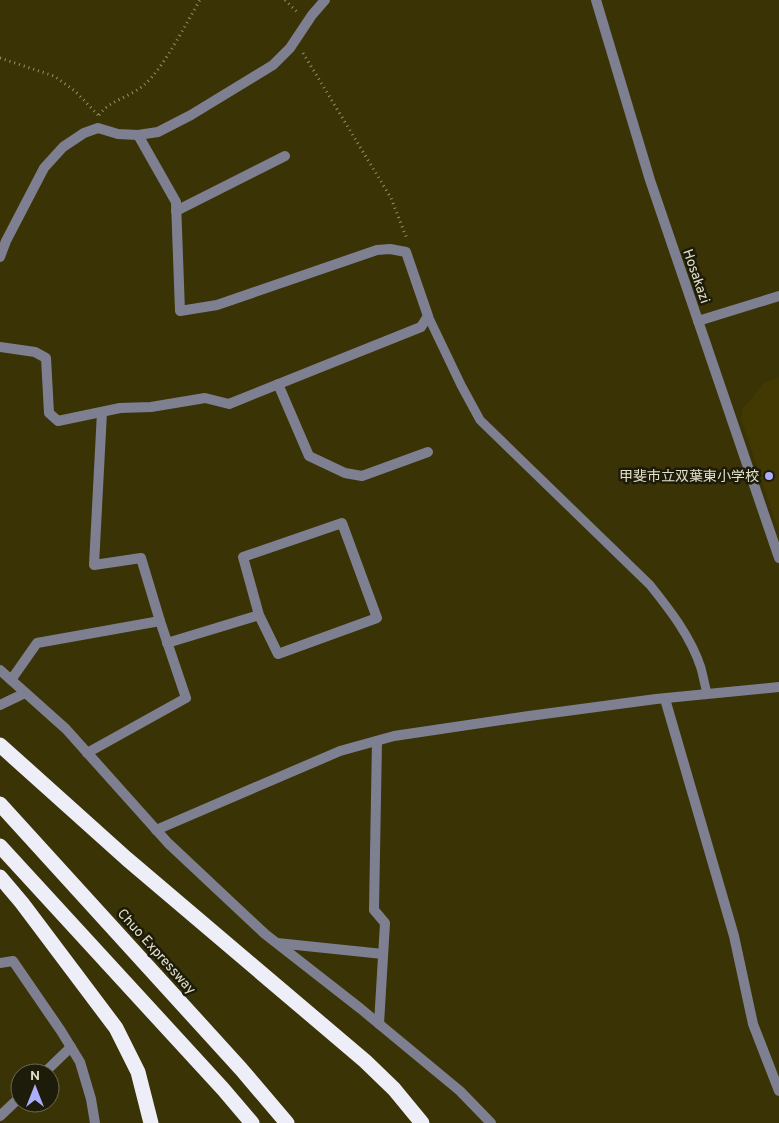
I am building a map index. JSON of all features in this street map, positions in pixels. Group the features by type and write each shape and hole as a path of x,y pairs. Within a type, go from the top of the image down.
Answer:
{"highway":[{"path":"0,746 127,859 365,1061 394,1089 422,1122"},
{"name":"Chuo Expressway","path":"0,804 241,1069 287,1123"},
{"path":"0,846 217,1082 252,1123"},
{"path":"0,877 22,903 116,1028 138,1072 152,1123"}],"street":[{"path":"0,257 6,241 44,168 63,147 84,133 98,128 118,134 138,135 158,132 191,116 273,65 290,48 312,15 325,0"},
{"name":"Hosakazi","path":"596,0 650,180 779,558"},
{"path":"0,347 35,352 46,358 49,413 58,421 120,408 151,407 204,398 229,404 421,327 428,316 406,252 390,248 377,250 217,305 180,311 176,202 138,135"},
{"path":"176,211 285,156"},
{"path":"698,321 779,296"},
{"path":"278,384 308,456 345,473 362,476 428,452"},
{"path":"87,753 186,698 141,558 94,566 102,412"},
{"path":"342,523 377,618 278,654 259,615 243,557 342,523"},
{"path":"167,642 259,615"},
{"path":"11,680 37,643 160,620"},
{"path":"0,670 66,729 156,830 265,934 460,1091 491,1123"},
{"path":"156,830 340,750 394,736 665,698 779,687"},
{"path":"0,705 25,693"},
{"path":"665,698 734,936 753,1024 779,1091"},
{"path":"377,741 374,910 385,923 379,1024"},
{"path":"276,943 383,954"},
{"path":"0,963 13,961 80,1062 91,1099 95,1123"},
{"path":"54,1063 71,1047"},
{"path":"0,1116 10,1106"}],"lane":[{"path":"428,316 480,420 650,585 671,611 686,636 700,666 707,694"}],"path":[{"path":"84,133 104,108 144,86 159,68 200,0"},
{"path":"295,40 391,198 408,238 406,252"},
{"path":"0,58 54,76 75,91 98,116"}],"shaded area":[{"name":"甲斐市立双葉東小学校","path":"779,378 779,532 741,419 743,408 765,382"}],"place":[{"name":"甲斐市立双葉東小学校","path":"769,476"}]}
